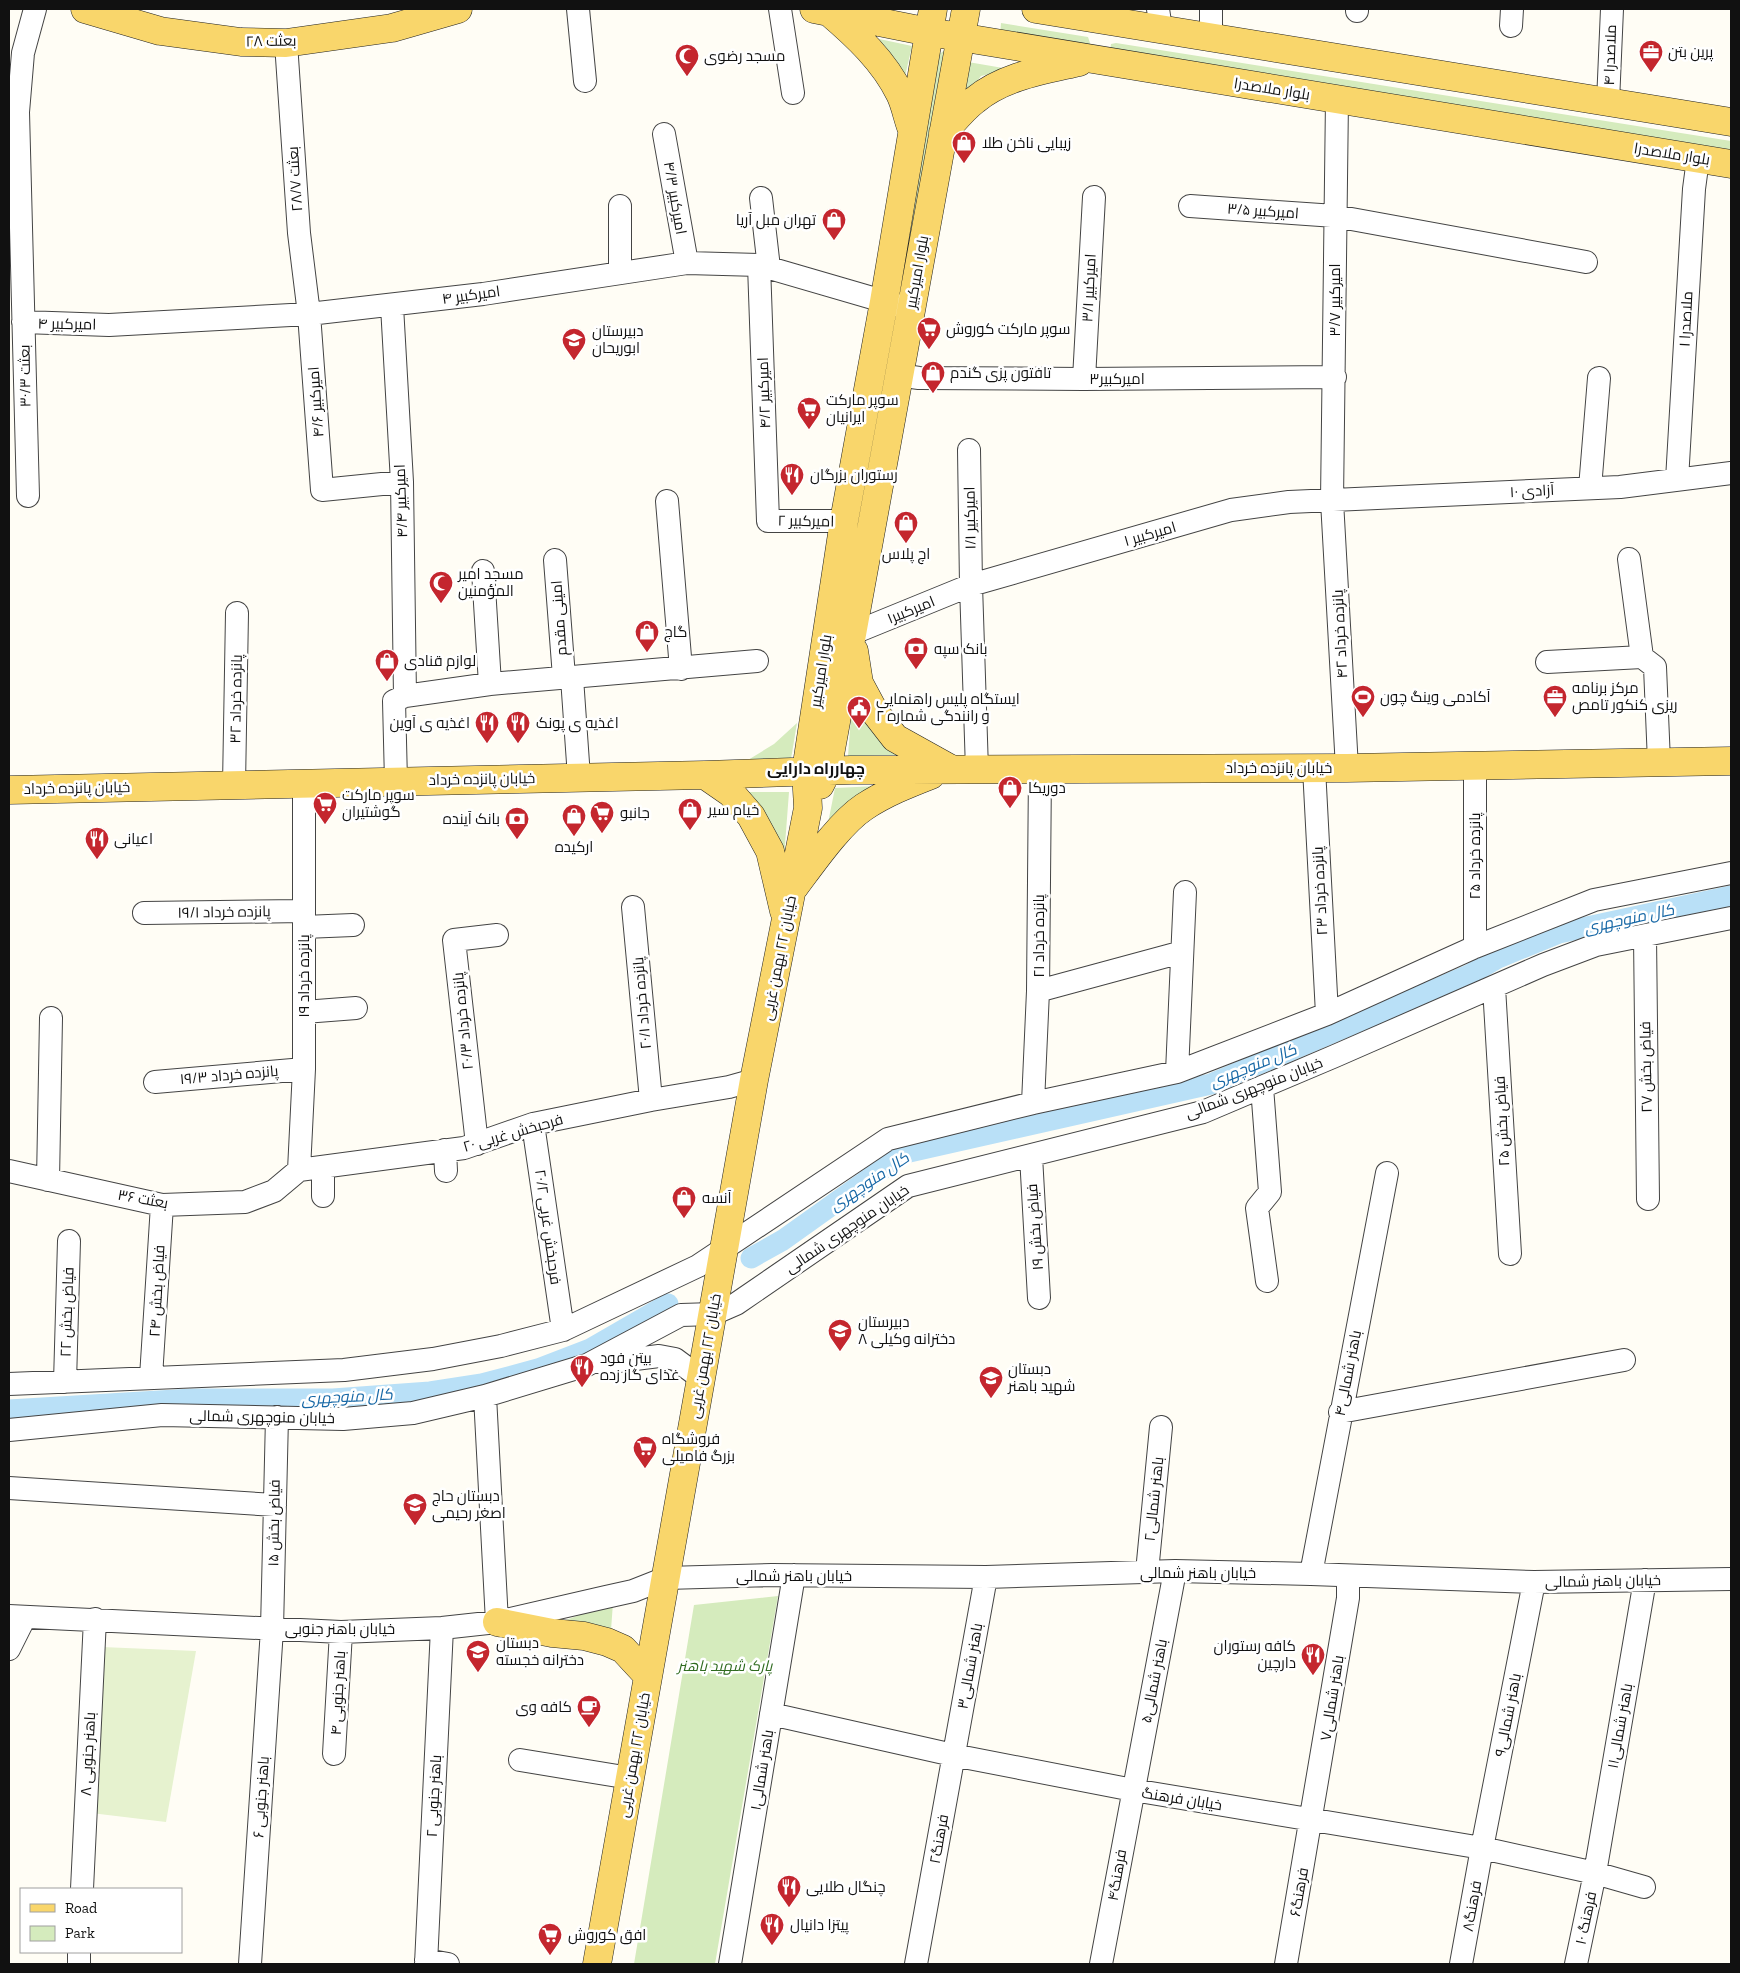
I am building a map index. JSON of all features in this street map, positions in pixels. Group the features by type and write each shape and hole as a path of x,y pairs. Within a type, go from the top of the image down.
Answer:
{"main road":[{"name":"بعثت ۲۸","path":"85,9 160,32 241,42 286,43 392,28 416,16 458,9"},
{"name":"بلوار امیرکبیر","path":"817,771 852,634 966,9"},
{"path":"1036,9 1091,16 1160,19 1211,38 1731,122"},
{"name":"بلوار ملاصدرا","path":"821,10 931,20 961,38 1731,164"},
{"path":"821,10 860,39 884,68 900,94 912,131"},
{"path":"943,133 975,100 1003,82 1033,72 1096,60 1091,16"},
{"name":"بلوار امیرکبیر","path":"817,771 844,521 884,302 931,20"},
{"path":"852,634 859,682 874,712 895,738 950,769"},
{"name":"خیابان پانزده خرداد","path":"9,790 817,771 1347,768 1731,761"},
{"path":"792,889 836,834 863,808 899,787 950,769"},
{"name":"خیابان ۲۲ بهمن غربی","path":"597,1964 754,1080 817,771"},
{"path":"705,775 731,793 751,816 770,851 786,921"},
{"path":"497,1622 552,1633 584,1636 607,1642 623,1649 648,1676"}],"street":[{"name":"بعثت ۳۰/۳","path":"28,496 23,322 15,255 18,112 23,53 35,9"},
{"path":"578,9 585,81"},
{"path":"780,9 793,93"},
{"path":"1210,9 1211,38"},
{"name":"ملاصدرا ۴","path":"1608,102 1612,9"},
{"name":"بعثت ۲۸/۷","path":"286,43 299,233 309,314"},
{"name":"امیرکبیر ۳/۷","path":"1332,501 1337,99"},
{"name":"امیرکبیر ۴/۳","path":"664,134 687,263"},
{"name":"ملاصدرا ۱","path":"1677,480 1694,189 1698,159"},
{"name":"امیرکبیر ۳/۱","path":"1084,379 1094,197"},
{"name":"امیرکبیر ۴/۲","path":"762,198 768,521"},
{"path":"620,206 620,273"},
{"name":"امیرکبیر ۳/۵","path":"1190,206 1335,216 1586,262"},
{"name":"امیرکبیر ۴","path":"23,322 108,325 309,314 392,306 483,294 687,263 764,267 910,309"},
{"name":"امیرکبیر ۴/۴","path":"392,306 402,482 405,696"},
{"name":"امیرکبیر ۴/۶","path":"309,314 322,490 402,482"},
{"name":"امیرکبیر۳","path":"898,375 919,378 1084,379 1335,377"},
{"path":"1590,488 1599,378"},
{"name":"امیرکبیر ۱/۱","path":"969,450 970,586 977,770"},
{"name":"آزادی ۱۰","path":"1332,501 1620,486 1731,473"},
{"path":"667,501 681,668"},
{"name":"امیرکبیر ۱","path":"970,586 1231,510 1289,502 1332,501"},
{"name":"پانزده خرداد ۴۲","path":"1332,501 1347,768"},
{"name":"امیرکبیر ۲","path":"768,521 844,521"},
{"path":"1629,559 1642,656 1655,667 1659,762"},
{"name":"امینی مقدم","path":"555,560 579,777"},
{"path":"483,571 490,684"},
{"name":"امیرکبیر۱","path":"852,634 970,586"},
{"name":"پانزده خرداد ۳۲","path":"234,784 237,613"},
{"path":"1547,662 1642,656"},
{"path":"396,781 394,702 405,696 490,684 757,662"},
{"name":"پانزده خرداد ۲۵","path":"1475,765 1475,947"},
{"name":"پانزده خرداد ۲۳","path":"1314,768 1327,1014"},
{"name":"پانزده خرداد ۲۱","path":"1034,1103 1038,991 1040,770"},
{"name":"پانزده خرداد ۱۹","path":"299,1170 304,1068 304,783"},
{"path":"9,1384 382,1367 501,1346 563,1330 683,1273 723,1249 888,1139 1034,1103 1177,1072 1327,1014 1475,947 1594,900 1731,873"},
{"path":"1177,1072 1185,892"},
{"name":"پانزده خرداد ۲۰/۱","path":"633,907 651,1100"},
{"name":"پانزده خرداد ۱۹/۱","path":"144,913 304,919 353,925"},
{"name":"خیابان منوچهری شمالی","path":"10,1431 162,1415 343,1419 413,1413 485,1396 587,1365 681,1315 713,1314 736,1304 908,1186 1203,1112 1543,965 1596,945 1731,918"},
{"name":"پانزده خرداد ۲۰/۳","path":"477,1144 454,940 497,935"},
{"name":"فیاض بخش ۲۷","path":"1645,936 1648,1199"},
{"path":"1038,991 1182,952"},
{"name":"فیاض بخش ۲۵","path":"1494,987 1510,1254"},
{"path":"304,1012 356,1008"},
{"path":"48,1180 51,1018"},
{"name":"پانزده خرداد ۱۹/۳","path":"154,1082 304,1068"},
{"name":"فرحبخش غربی ۲۰","path":"299,1170 323,1167 445,1161 464,1148 533,1124 651,1100 729,1087 754,1080"},
{"path":"1262,1087 1270,1192 1258,1208 1267,1282"},
{"name":"فرحبخش غربی ۲۰/۲","path":"533,1124 563,1330"},
{"name":"فیاض بخش ۱۹","path":"1031,1156 1040,1298"},
{"path":"323,1167 323,1196"},
{"name":"بعثت ۳۶","path":"9,1171 162,1205 244,1202 274,1191 299,1170"},
{"name":"باهنر شمالی۴","path":"1311,1574 1386,1173"},
{"name":"فیاض بخش ۲۴","path":"151,1377 162,1205"},
{"name":"فیاض بخش ۲۲","path":"65,1382 69,1241"},
{"path":"587,1365 659,1356 675,1359 702,1379"},
{"path":"1340,1412 1624,1360"},
{"path":"485,1396 497,1622"},
{"name":"فیاض بخش ۱۵","path":"272,1629 277,1417"},
{"name":"باهنر شمالی۲","path":"1147,1572 1161,1426"},
{"path":"9,1488 275,1505"},
{"name":"خیابان باهنر شمالی","path":"666,1578 794,1575 986,1577 1175,1571 1534,1582 1731,1580"},
{"name":"باهنر شمالی۵","path":"1133,1790 1175,1571"},
{"name":"باهنر شمالی۱","path":"730,1964 794,1575"},
{"name":"باهنر شمالی۷","path":"1311,1820 1348,1598 1348,1576"},
{"name":"باهنر شمالی۳","path":"953,1755 986,1577"},
{"name":"خیابان باهنر جنوبی","path":"17,1617 95,1619 341,1632 442,1628 497,1622 606,1598 666,1578"},
{"name":"باهنر شمالی۱۱","path":"1595,1873 1645,1580"},
{"name":"باهنر شمالی۹","path":"1482,1848 1534,1582"},
{"path":"9,1649 17,1617"},
{"name":"باهنر جنوبی ۸","path":"82,1888 95,1619"},
{"name":"باهنر جنوبی ۲","path":"426,1962 442,1628"},
{"name":"باهنر جنوبی ۶","path":"250,1964 272,1629"},
{"name":"باهنر جنوبی ۴","path":"334,1754 341,1632"},
{"name":"خیابان فرهنگ","path":"771,1714 953,1755 1133,1790 1482,1848 1595,1873 1644,1887"},
{"name":"فرهنگ۲","path":"916,1964 953,1755"},
{"path":"520,1760 630,1778"},
{"name":"فرهنگ۴","path":"1101,1962 1133,1790"},
{"name":"فرهنگ۶","path":"1286,1964 1311,1820"},
{"name":"فرهنگ۸","path":"1461,1964 1482,1848"},
{"name":"فرهنگ ۱۰","path":"1576,1964 1595,1873"},
{"path":"426,1962 448,1964"}],"green space":[{"path":"1001,23 1088,37 1090,43 1087,48 1000,36"},
{"path":"870,37 912,46 903,85"},
{"path":"1116,43 1731,141 1731,151 1110,51 1111,44"},
{"path":"945,50 905,268 902,257 938,55"},
{"path":"968,62 1009,69 981,76 961,103"},
{"path":"852,703 875,735 902,755 848,756"},
{"path":"797,723 791,759 743,763 774,744"},
{"path":"878,786 827,828 835,788"},
{"path":"745,792 789,792 784,858"},
{"name":"پارک شهید باهنر","path":"778,1596 715,1964 634,1964 694,1605"},
{"path":"613,1603 611,1630 552,1625"},
{"path":"102,1647 196,1651 166,1822 91,1813"}],"waterway":[{"name":"کال منوچهری","path":"751,1258 783,1240 905,1153 1211,1084 1469,975 1498,958 1559,933 1731,896"},
{"name":"کال منوچهری","path":"9,1410 192,1399 333,1399 430,1392 482,1384 538,1369 590,1349 668,1304"}],"place":[{"name":"پرین بتن","path":"1651,73"},
{"name":"مسجد رضوی","path":"687,77"},
{"name":"زیبایی ناخن طلا","path":"964,164"},
{"name":"تهران مبل آریا","path":"834,241"},
{"name":"سوپر مارکت کوروش","path":"929,350"},
{"name":"دبیرستان ابوریحان","path":"574,361"},
{"name":"تافتون پزی گندم","path":"933,394"},
{"name":"سوپر مارکت ایرانیان","path":"809,430"},
{"name":"رستوران بزرگان","path":"792,496"},
{"name":"اچ پلاس","path":"906,544"},
{"name":"مسجد امیر المؤمنین","path":"441,604"},
{"name":"گاج","path":"647,653"},
{"name":"بانک سپه","path":"916,670"},
{"name":"لوازم قنادی","path":"387,682"},
{"name":"آکادمی وینگ چون","path":"1363,718"},
{"name":"مرکز برنامه ریزی کنکور تامص","path":"1555,718"},
{"name":"ایستگاه پلیس راهنمایی و رانندگی شماره ۲","path":"859,729"},
{"name":"اغذیه ی آوین","path":"487,744"},
{"name":"اغذیه ی پونک","path":"518,744"},
{"name":"دوریکا","path":"1010,809"},
{"name":"سوپر مارکت گوشتیران","path":"325,825"},
{"name":"خیام سیر","path":"690,831"},
{"name":"جانبو","path":"602,834"},
{"name":"ارکیده","path":"574,837"},
{"name":"بانک آینده","path":"517,840"},
{"name":"اعیانی","path":"97,860"},
{"name":"آنسه","path":"684,1219"},
{"name":"دبیرستان دخترانه وکیلی ۸","path":"840,1352"},
{"name":"بیتن فود غذای گاز زده","path":"582,1388"},
{"name":"دبستان شهید باهنر","path":"991,1399"},
{"name":"فروشگاه بزرگ فامیلی","path":"645,1469"},
{"name":"دبستان حاج اصغر رحیمی","path":"415,1526"},
{"name":"دبستان دخترانه خجسته","path":"478,1673"},
{"name":"کافه رستوران دارچین","path":"1313,1676"},
{"name":"کافه وی","path":"589,1728"},
{"name":"چنگال طلایی","path":"789,1908"},
{"name":"پیتزا دانیال","path":"772,1946"},
{"name":"افق کوروش","path":"550,1956"}],"district":[{"name":"چهارراه دارایی","path":"816,768"}]}
